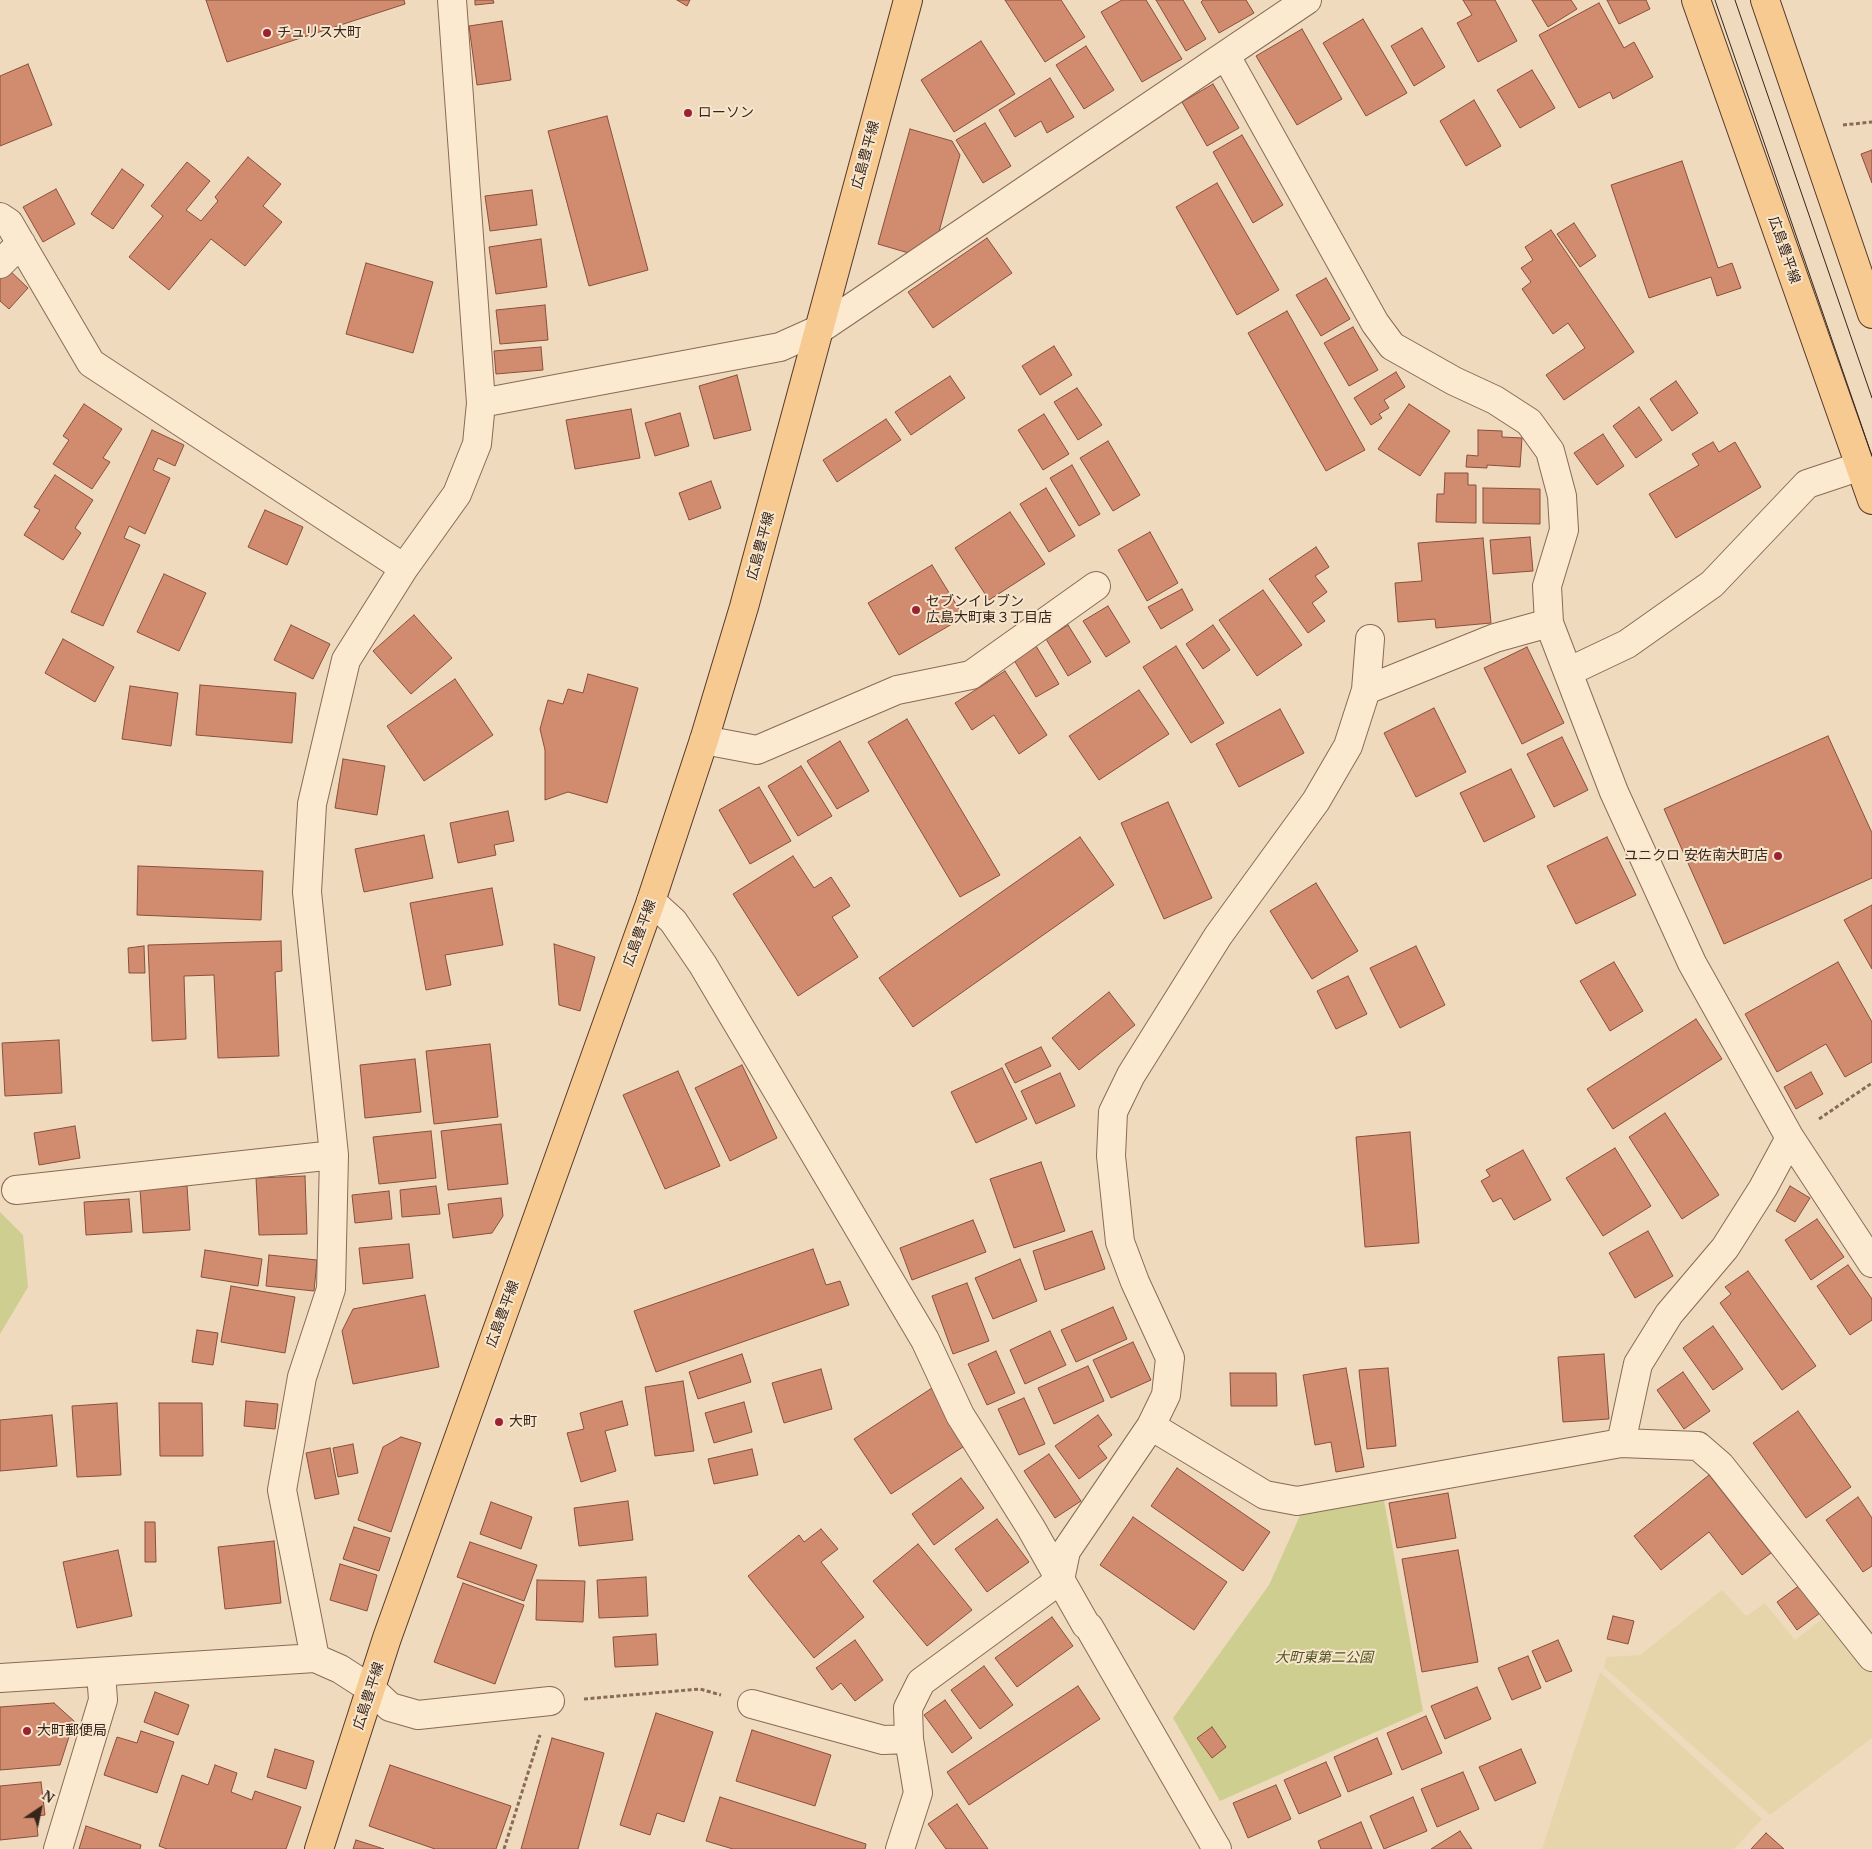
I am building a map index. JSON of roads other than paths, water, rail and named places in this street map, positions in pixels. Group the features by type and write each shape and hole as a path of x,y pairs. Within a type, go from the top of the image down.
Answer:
{"main road":[{"name":"広島豊平線","path":"319,1849 387,1638 651,901 704,740 744,607 908,0"},
{"name":"広島豊平線","path":"1696,0 1872,500"},
{"path":"1764,0 1872,314"}],"street":[{"path":"315,1658 282,1490 302,1377 331,1289 334,1155 307,892 312,804 346,660 404,568 457,494 477,444 481,403 452,0"},
{"path":"481,403 780,347 820,330 1226,56 1292,4"},
{"path":"1226,56 1375,323 1392,346 1454,381 1495,400 1529,422 1550,451 1562,496 1564,530 1547,586 1549,623 1614,792 1692,962 1790,1138 1872,1263"},
{"path":"0,217 9,223 91,362 404,568"},
{"path":"0,264 21,243"},
{"path":"1568,672 1627,644 1712,584 1807,484 1861,466"},
{"path":"704,740 757,750 897,690 971,675 1096,586"},
{"path":"1366,690 1495,638 1549,623"},
{"path":"900,1849 918,1793 909,1739 908,1708 921,1682 1060,1580 1066,1551 1151,1426 1166,1395 1170,1358 1120,1242 1111,1156 1114,1112 1131,1075 1218,936 1316,801 1348,746 1366,690 1370,639"},
{"path":"651,901 673,921 703,965 920,1331 960,1415 1031,1528 1218,1849"},
{"path":"1621,1443 1638,1364 1669,1314 1725,1248 1763,1188 1790,1138"},
{"path":"16,1190 334,1155"},
{"path":"1151,1426 1265,1495 1297,1501 1621,1443 1698,1446 1720,1465 1872,1657"},
{"path":"0,1678 315,1658 340,1668 371,1689 390,1707 418,1715 550,1702"},
{"path":"58,1849 103,1700 101,1672"},
{"path":"752,1704 883,1740 909,1739"}],"tram line":[{"path":"1715,0 1872,456"},
{"path":"1735,0 1872,398"}],"place":[{"name":"チュリス大町","path":"267,33"},
{"name":"ローソン","path":"688,113"},
{"name":"セブンイレブン 広島大町東３丁目店","path":"916,610"},
{"name":"ユニクロ 安佐南大町店","path":"1778,856"},
{"name":"大町","path":"499,1422"},
{"name":"大町郵便局","path":"27,1731"}],"park label":[{"name":"大町東第二公園","path":"1324,1658"}]}
